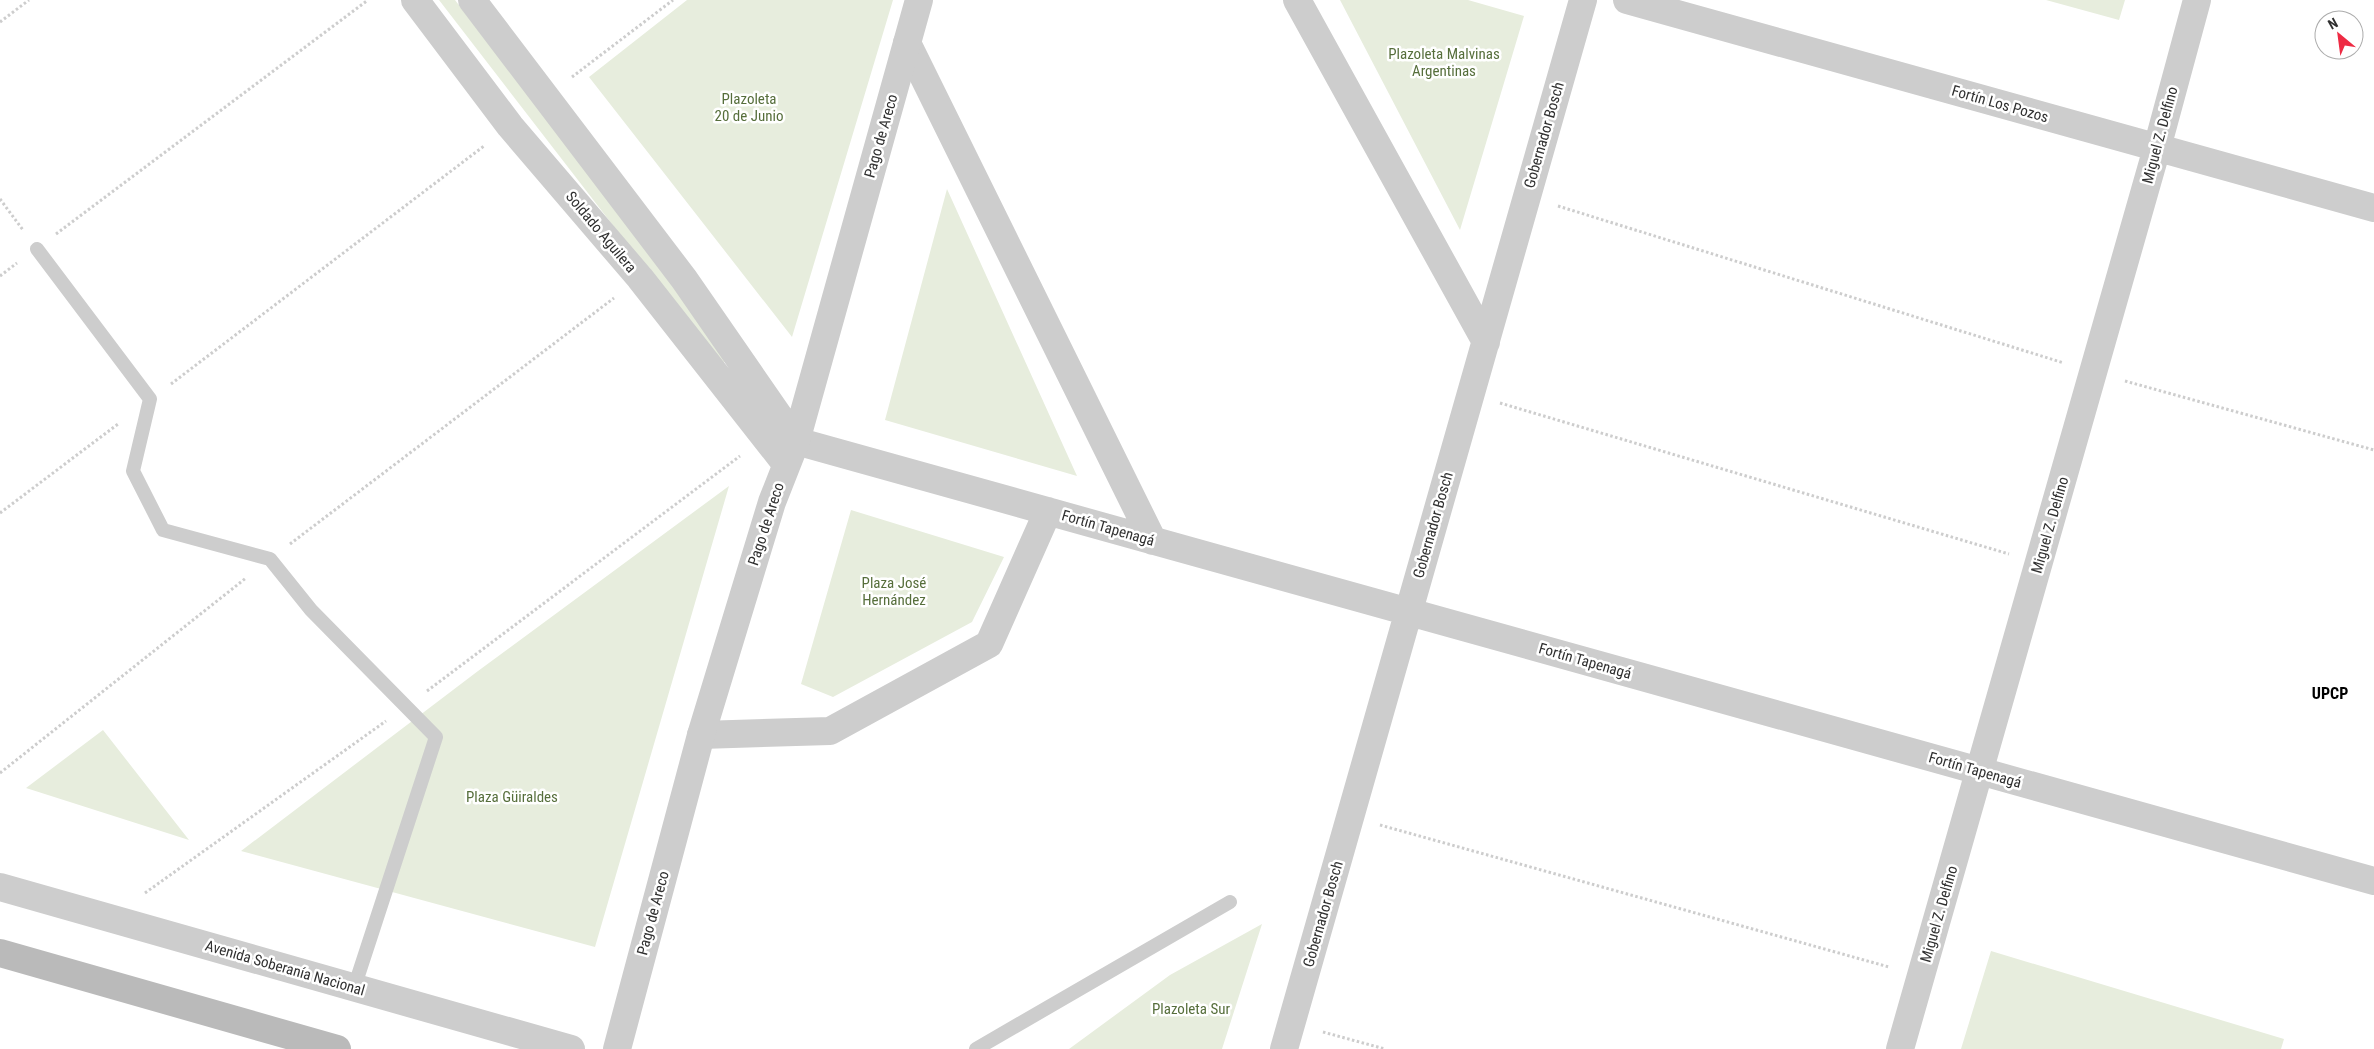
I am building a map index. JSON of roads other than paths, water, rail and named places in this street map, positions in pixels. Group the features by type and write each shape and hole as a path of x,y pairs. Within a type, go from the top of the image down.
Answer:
{"main road":[{"path":"0,953 337,1049"}],"street":[{"name":"Soldado Aguilera","path":"415,0 510,126 640,278 765,438 791,452"},
{"path":"472,0 684,279 791,452"},
{"name":"Pago de Areco","path":"617,1049 702,735 791,452 920,0"},
{"path":"1297,0 1486,342"},
{"name":"Gobernador Bosch","path":"1288,1037 1583,0"},
{"name":"Fortín Los Pozos","path":"1627,0 2374,208"},
{"name":"Miguel Z. Delfino","path":"1900,1049 2157,148 2197,0"},
{"path":"907,43 1154,541"},
{"name":"Fortín Tapenagá","path":"791,452 1048,511 2374,881"},
{"path":"702,735 830,731 989,644 1048,511"},
{"name":"Avenida Soberanía Nacional","path":"0,888 571,1049"}],"lane":[{"path":"37,249 150,399 133,471 164,530 270,559 311,610 436,737 354,988"},
{"path":"976,1049 1230,902"}],"district":[{"name":"UPCP","path":"2330,693"}],"park label":[{"name":"Plazoleta Malvinas Argentinas","path":"1444,62"},
{"name":"Plazoleta 20 de Junio","path":"749,108"},
{"name":"Plaza José Hernández","path":"894,592"},
{"name":"Plaza Güiraldes","path":"512,797"},
{"name":"Plazoleta Sur","path":"1191,1009"}]}
